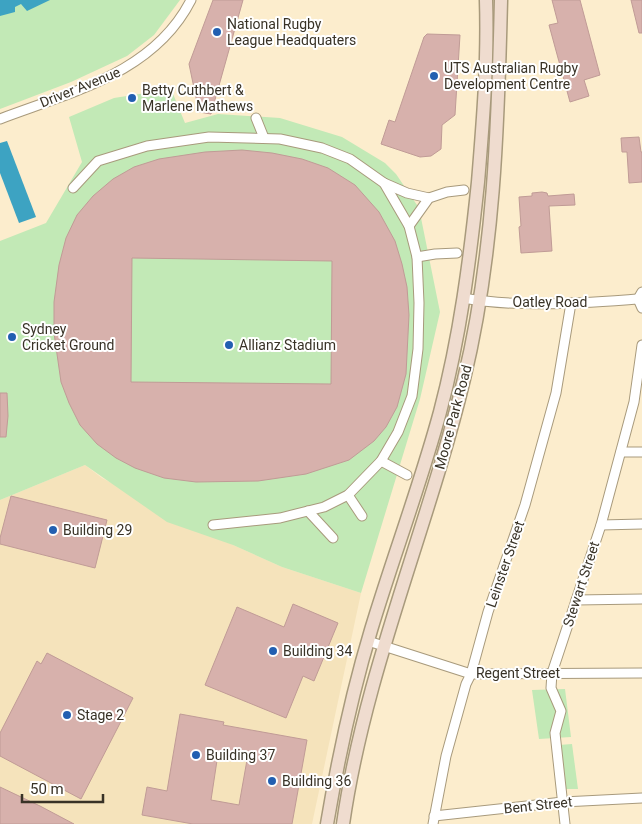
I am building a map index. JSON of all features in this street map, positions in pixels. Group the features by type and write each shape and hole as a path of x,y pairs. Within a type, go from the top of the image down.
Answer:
{"main road":[{"name":"Moore Park Road","path":"327,824 346,729 368,642 419,485 448,377 463,298 473,225 480,151 486,49 486,0"},
{"name":"Moore Park Road","path":"343,824 359,738 384,646 450,435 481,301 491,219 499,104 501,0"},
{"path":"486,49 500,51"}],"street":[{"name":"Driver Avenue","path":"0,118 87,86 129,66 162,40 175,26 191,0"},
{"path":"256,118 264,138"},
{"path":"73,188 98,161 147,146 210,137 280,139 322,148 350,159 384,183 407,193 429,198 447,192 464,190"},
{"path":"213,525 280,518 324,507 348,495 381,461 398,432 412,396 418,349 417,257 409,226 384,183"},
{"path":"409,226 429,198"},
{"path":"417,257 458,253"},
{"name":"Oatley Road","path":"463,298 481,301 571,303 641,300"},
{"name":"Leinster Street","path":"433,820 446,756 466,684 472,674 488,612 525,505 556,393 571,303"},
{"name":"Stewart Street","path":"566,824 555,733 560,711 551,688 552,673 601,524 639,387 642,345"},
{"path":"620,452 642,452"},
{"path":"381,461 407,474"},
{"path":"348,495 362,516"},
{"path":"308,511 333,538"},
{"path":"601,524 642,524"},
{"path":"576,600 642,599"},
{"name":"Regent Street","path":"368,642 472,674 642,673"},
{"name":"Bent Street","path":"433,820 563,802 642,798"}],"shaded area":[{"path":"85,465 102,478 233,545 282,567 361,593 312,824 0,824 0,500"}],"green space":[{"path":"0,0 180,0 154,35 127,56 71,82 0,109"},
{"name":"Allianz Stadium","path":"171,89 185,123 218,114 280,118 342,137 385,163 396,174 419,208 440,312 420,399 361,593 282,567 233,545 167,522 85,465 0,500 0,241 46,223 82,162 69,117 114,98"},
{"path":"565,689 571,737 539,739 532,690"},
{"path":"572,744 578,789 565,789 559,745"}],"water":[{"path":"0,0 50,0 27,11 21,4 15,7 15,12 0,16"},
{"path":"7,141 36,217 19,223 0,173 0,143"}],"building":[{"name":"National Rugby League Headquaters","path":"213,0 243,0 211,114 199,112 189,64"},
{"path":"552,0 580,0 600,75 584,80 589,96 570,102 549,25 558,23"},
{"path":"631,0 642,0 642,33 639,33"},
{"name":"UTS Australian Rugby Development Centre","path":"427,34 460,35 455,115 442,125 441,149 431,156 420,157 381,144 389,120 395,122 424,37"},
{"path":"639,137 642,152 642,182 629,183 627,152 622,152 621,138"},
{"path":"242,150 272,153 302,159 328,168 355,185 379,212 395,241 407,287 409,315 406,374 397,407 386,427 374,441 349,460 306,474 258,481 196,482 164,478 135,468 116,458 97,444 80,425 69,403 61,382 54,333 54,302 59,265 66,238 77,215 93,196 113,179 134,167 159,159 205,152","holes":["132,258 332,261 331,384 131,382"]},
{"path":"532,193 547,193 548,196 574,194 575,205 549,206 552,251 521,253 519,197 532,196"},
{"path":"0,393 7,393 8,416 6,437 0,437"},
{"name":"Building 29","path":"11,496 107,520 95,568 0,544"},
{"name":"Building 34","path":"293,604 338,623 314,681 303,676 286,718 205,685 237,607 284,627"},
{"name":"Stage 2","path":"47,653 133,698 81,799 0,756 0,733 37,661 41,664"},
{"path":"180,714 224,722 223,725 307,740 292,824 193,824 142,815 147,787 167,791","holes":["218,754 247,760 239,805 211,800"]},
{"path":"0,787 40,806 74,824 0,824"}],"place":[{"name":"National Rugby League Headquaters","path":"217,32"},
{"name":"UTS Australian Rugby Development Centre","path":"434,76"},
{"name":"Betty Cuthbert & Marlene Mathews","path":"132,98"},
{"name":"Sydney Cricket Ground","path":"12,337"},
{"name":"Allianz Stadium","path":"229,345"},
{"name":"Building 29","path":"53,530"},
{"name":"Building 34","path":"273,651"},
{"name":"Stage 2","path":"67,715"},
{"name":"Building 37","path":"196,755"},
{"name":"Building 36","path":"272,781"}]}
